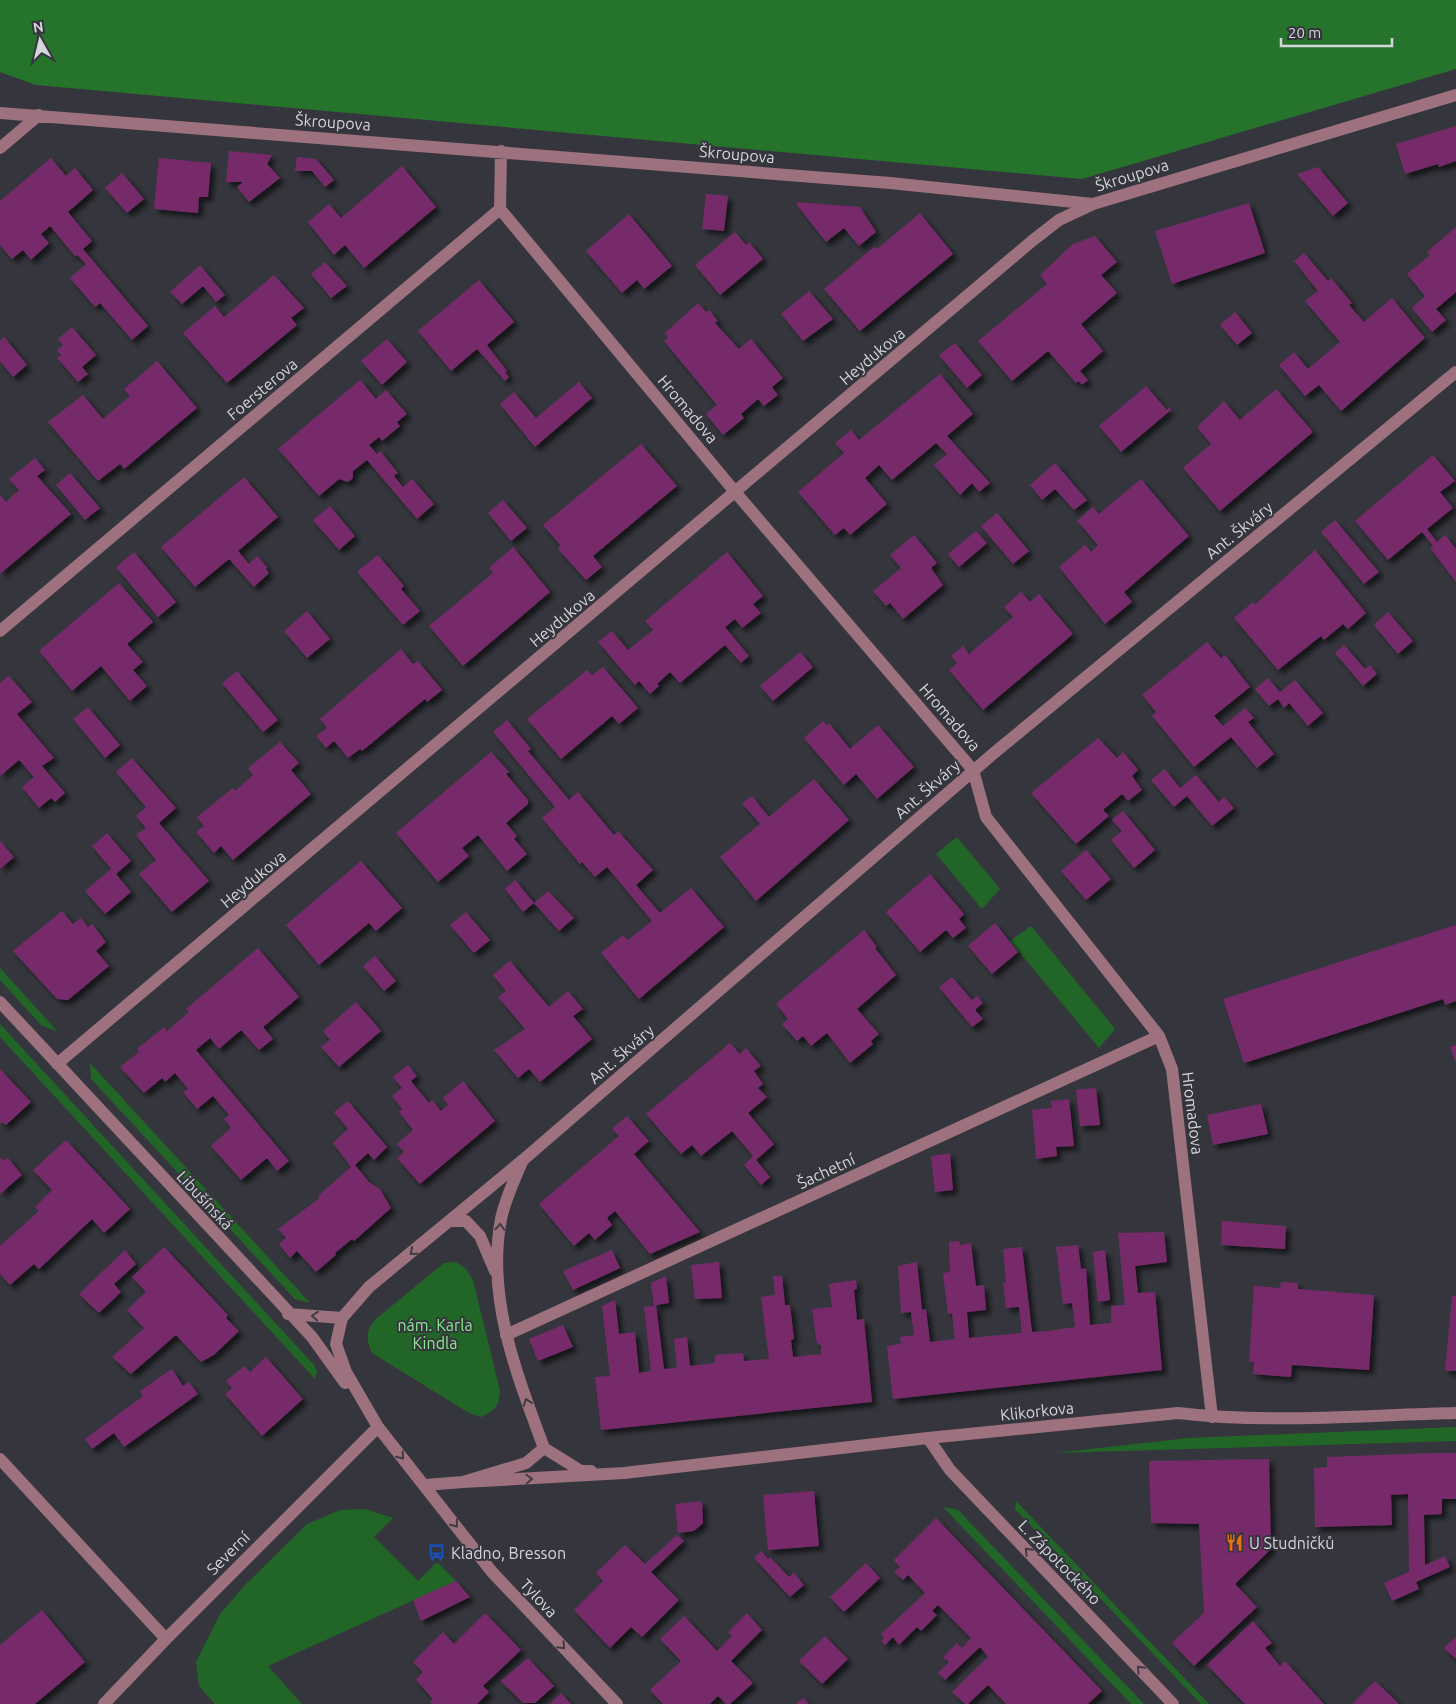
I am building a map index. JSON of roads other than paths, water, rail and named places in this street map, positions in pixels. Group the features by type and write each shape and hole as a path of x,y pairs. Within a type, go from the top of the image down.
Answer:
{"street":[{"name":"Škroupova","path":"0,113 890,183 1093,204 1456,95"},
{"path":"0,148 39,115"},
{"path":"500,209 501,151"},
{"name":"Heydukova","path":"57,1064 736,493 1032,241 1059,220 1093,204"},
{"name":"Hromadova","path":"500,209 736,493 974,770 986,817 1159,1036 1172,1069 1212,1417"},
{"name":"Foersterova","path":"0,631 500,209"},
{"name":"Ant. Škváry","path":"451,1221 974,770 1456,372"},
{"name":"Libušínská","path":"0,1002 312,1338 378,1427"},
{"name":"Šachetní","path":"506,1335 1159,1036"},
{"path":"523,1160 501,1219 497,1276 506,1335 544,1448 582,1471 624,1473"},
{"path":"497,1276 480,1236 466,1221 451,1221 369,1287 342,1318 336,1344 346,1372 378,1427 425,1485 624,1473"},
{"path":"288,1314 342,1318"},
{"name":"Klikorkova","path":"624,1473 928,1438 1178,1413 1212,1417 1456,1413"},
{"name":"Severní","path":"104,1704 166,1639 378,1427"},
{"name":"L. Zápotockého","path":"928,1438 950,1470 1173,1704"},
{"path":"463,1482 526,1463 544,1448"},
{"path":"0,1459 166,1639"},
{"name":"Tylova","path":"425,1485 492,1572 617,1704"}],"place":[{"name":"U Studničků","path":"1235,1543"},
{"name":"Kladno, Bresson","path":"437,1553"}],"park label":[{"name":"nám. Karla Kindla","path":"435,1334"}]}
